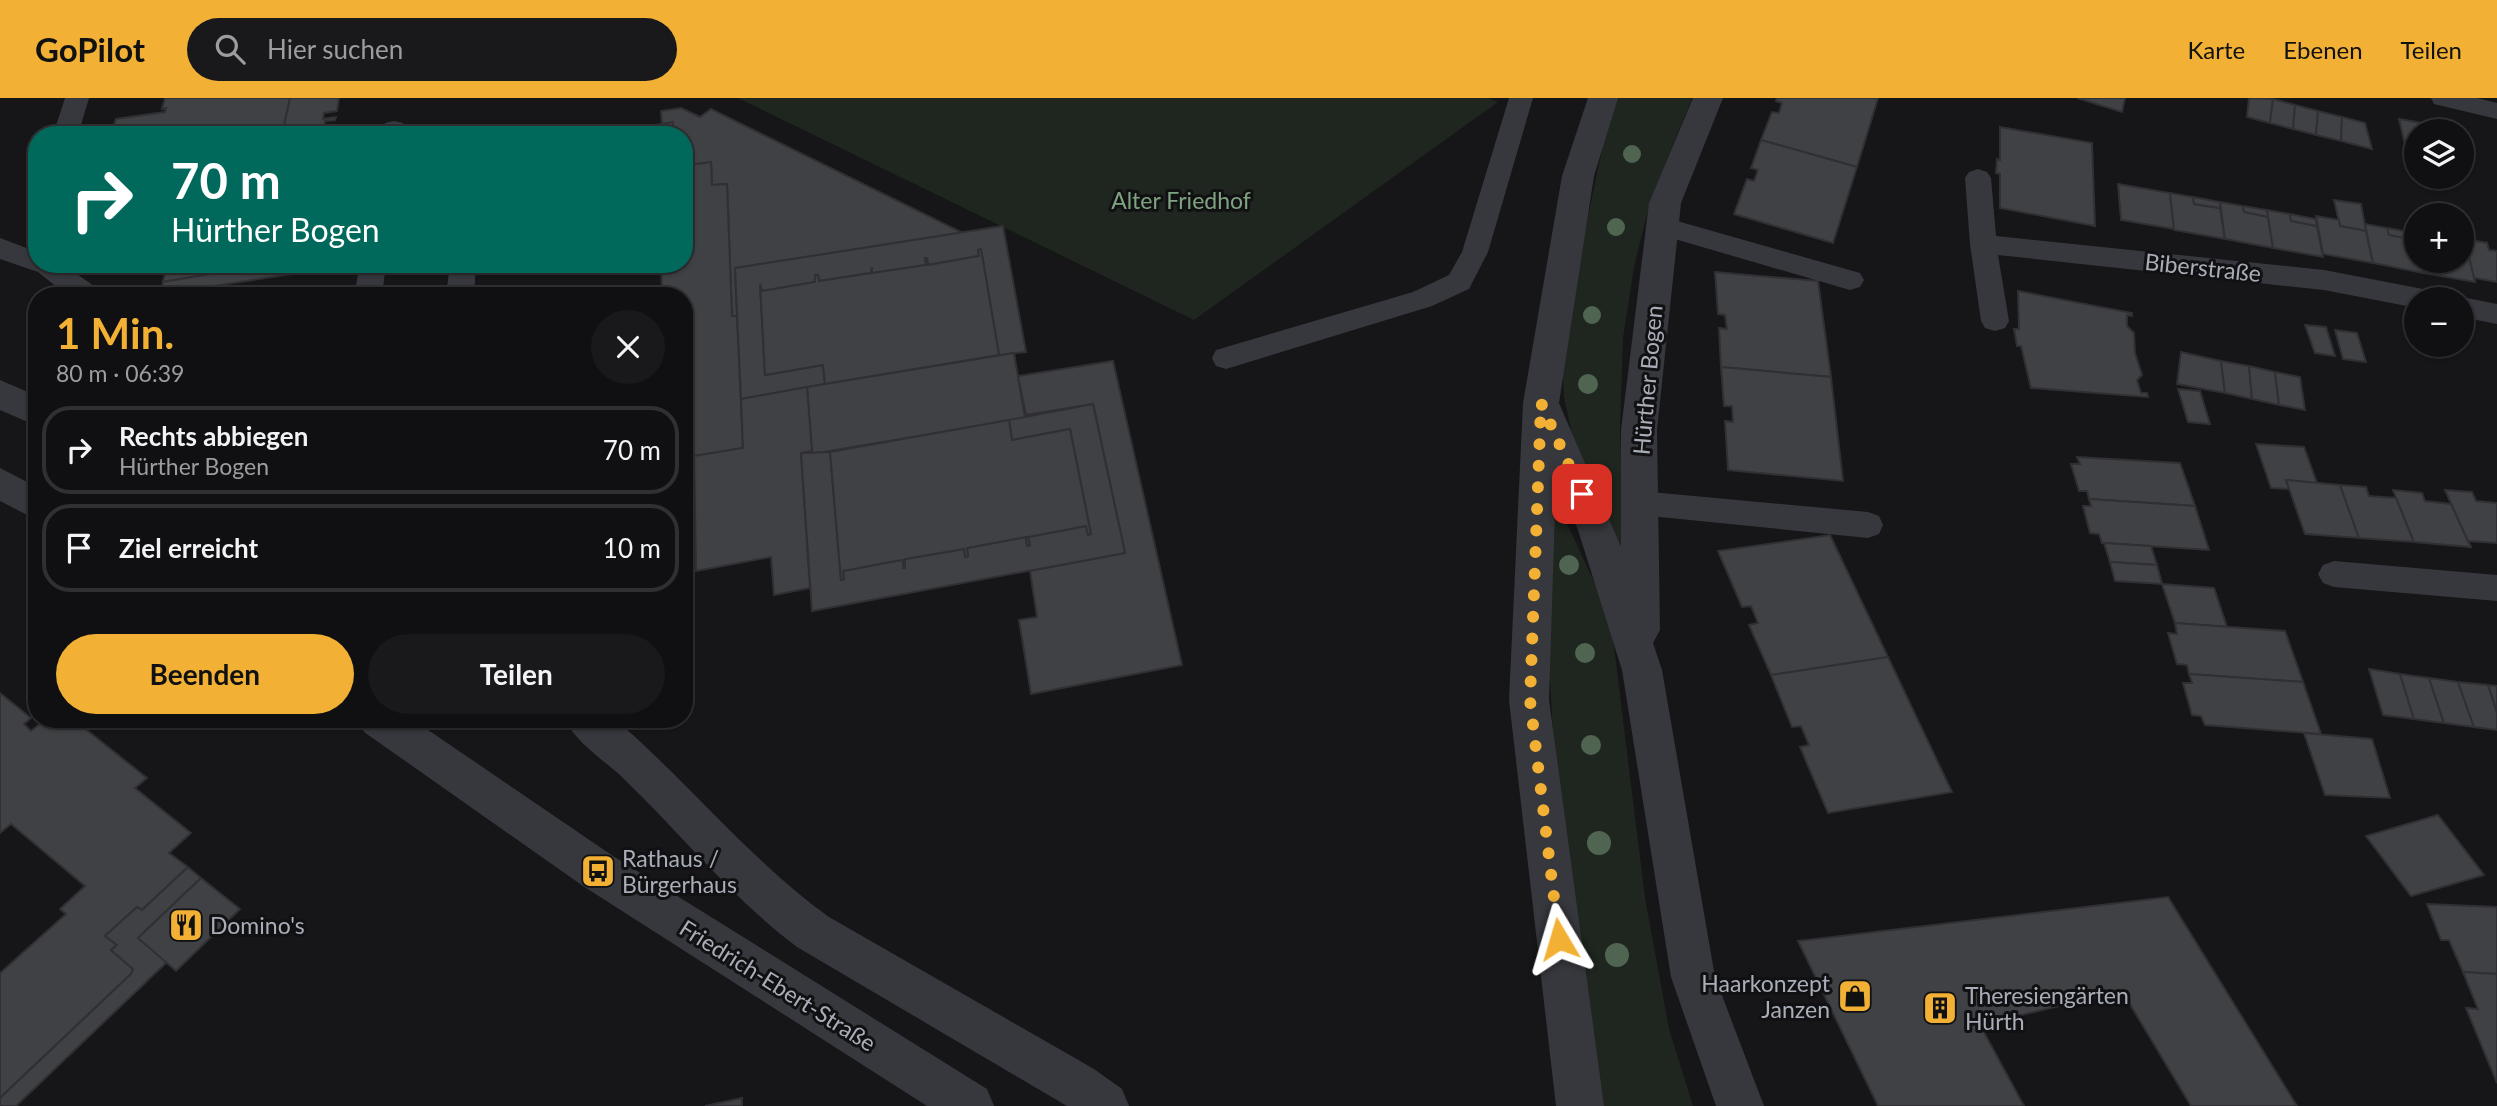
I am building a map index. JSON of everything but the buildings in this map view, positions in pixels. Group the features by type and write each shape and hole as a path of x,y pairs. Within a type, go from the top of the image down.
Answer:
{"street":[{"path":"1580,1106 1530,700 1541,403 1578,176 1603,98"},
{"name":"Hürther Bogen","path":"1642,670 1639,430 1662,226 1665,203 1708,98"},
{"path":"0,394 28,408"},
{"name":"Hürther Bogen","path":"1541,403 1597,530 1642,670 1693,977 1740,1106"},
{"path":"0,483 28,500"},
{"name":"Friedrich-Ebert-Straße","path":"391,728 598,871 970,1106"},
{"path":"595,728 638,765 782,909 803,925 1078,1085 1105,1106"}],"lane":[{"path":"68,126 77,98"},
{"path":"1226,358 1422,299 1459,282 1475,252 1521,98"},
{"path":"2443,98 2497,111"},
{"path":"1978,178 1983,244 1995,321"},
{"path":"1662,226 1850,280"},
{"name":"Biberstraße","path":"1983,244 2324,280 2404,295"},
{"path":"0,248 28,259"},
{"path":"55,273 75,287"},
{"path":"2474,309 2497,314"},
{"path":"1640,503 1868,525"},
{"path":"2334,575 2497,588"}],"green space":[{"name":"Alter Friedhof","path":"738,98 1489,98 1498,102 1194,320"},
{"path":"1613,98 1692,98 1650,202 1634,267 1623,338 1620,431 1626,565 1572,435 1564,397 1562,363 1572,292"},
{"path":"1554,495 1607,610 1613,638 1645,898 1669,1029 1693,1106 1589,1106 1556,784 1548,647"}],"place":[{"name":"Rathaus / Bürgerhaus","path":"598,871"},
{"name":"Domino's","path":"186,925"},
{"name":"Haarkonzept Janzen","path":"1855,996"},
{"name":"Theresiengärten Hürth","path":"1940,1008"}],"route":[{"path":"1559,939 1530,700 1541,403 1582,494"}]}
